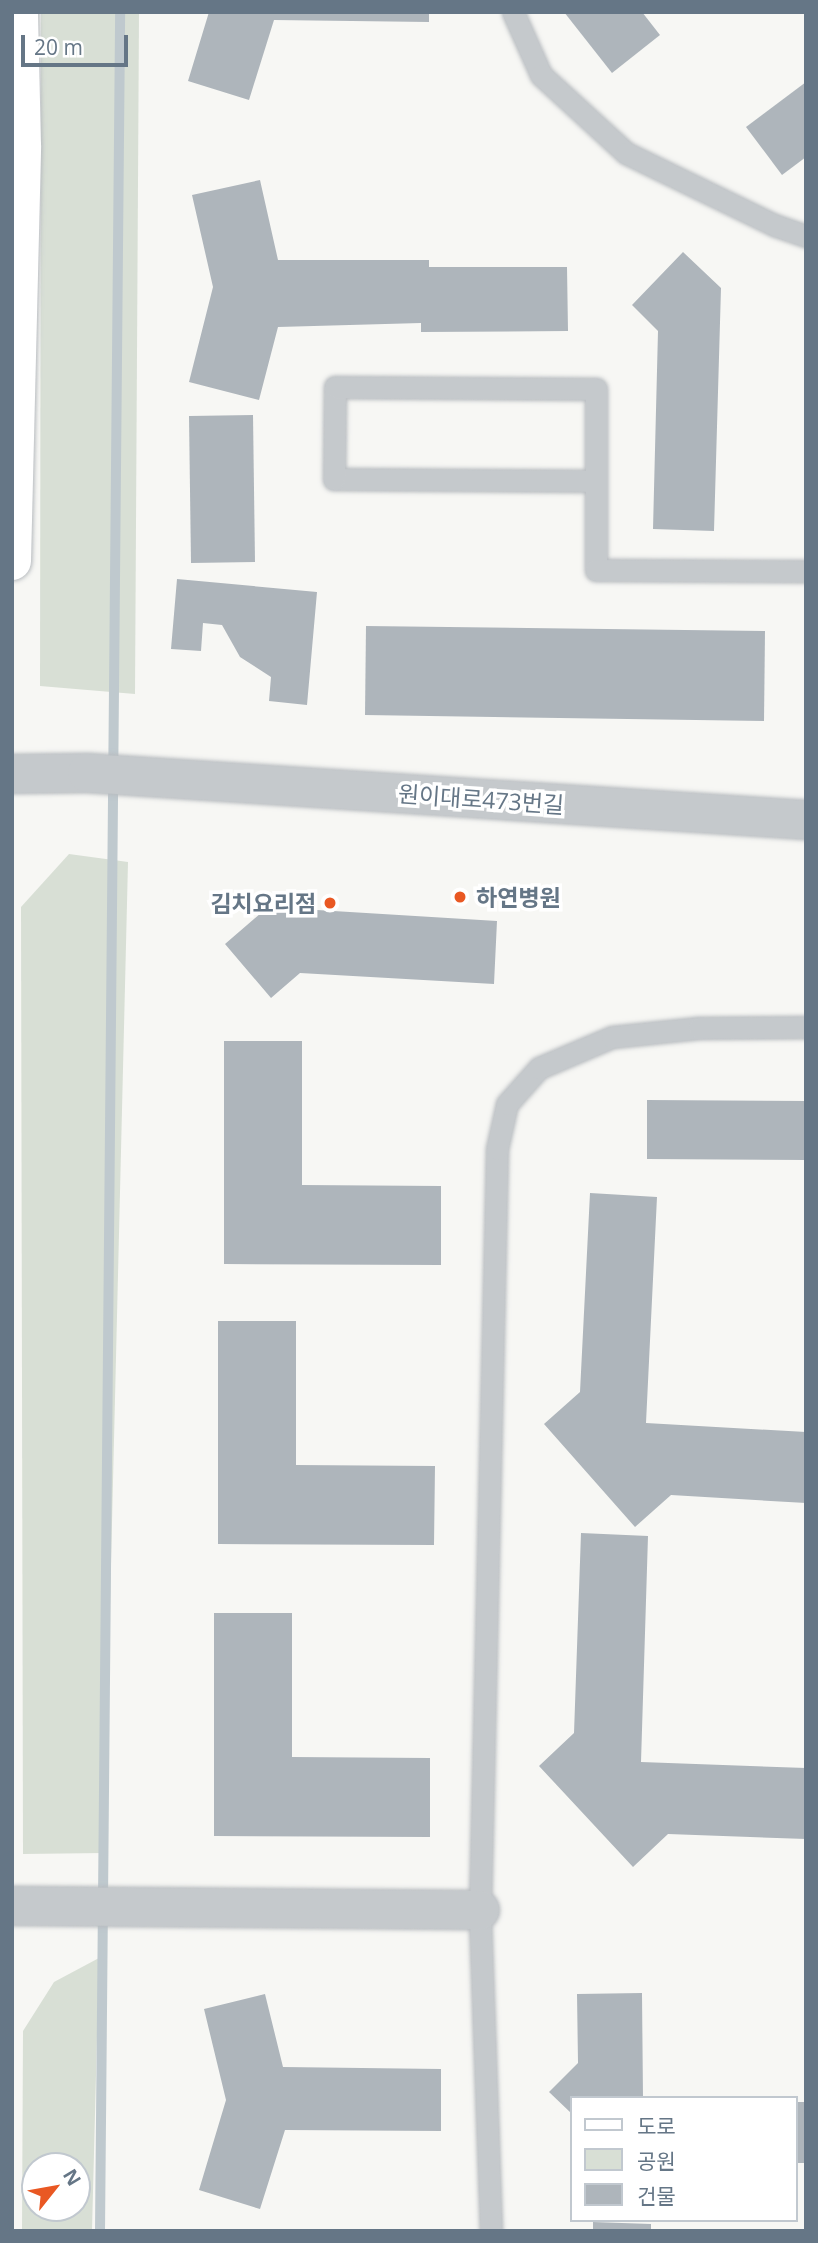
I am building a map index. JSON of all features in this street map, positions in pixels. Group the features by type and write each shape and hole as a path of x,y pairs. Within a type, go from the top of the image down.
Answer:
{"main road":[{"path":"12,561 22,146 19,12"}],"street":[{"name":"원이대로473번길","path":"12,774 87,772 806,820"},
{"path":"12,1906 480,1910"}],"lane":[{"path":"513,12 541,75 626,153 774,225 806,236"},
{"path":"595,481 334,479 335,387 596,388 596,570 806,571"},
{"path":"491,2231 480,1910 497,1149 507,1104 538,1068 612,1037 699,1028 806,1027"}],"green space":[{"path":"41,12 139,12 135,694 40,686"},
{"path":"69,854 128,862 104,1853 23,1854 21,907"},
{"path":"99,1958 92,2231 22,2231 22,2222 91,2222 91,2152 22,2152 23,2031 54,1982"}],"building":[{"path":"209,12 429,12 429,22 274,20 249,100 188,81"},
{"path":"564,12 642,12 660,35 612,73"},
{"path":"806,82 806,157 782,175 746,127"},
{"path":"260,180 278,260 429,260 429,267 567,267 568,331 421,332 421,323 278,327 259,400 189,382 213,287 192,195"},
{"path":"683,252 721,288 714,531 653,529 658,331 632,305"},
{"path":"253,415 255,562 191,563 189,416"},
{"path":"177,579 317,592 307,705 269,701 271,677 240,657 222,625 203,623 201,651 171,649"},
{"path":"366,626 765,631 764,721 365,715"},
{"path":"268,907 497,921 494,984 300,973 271,998 225,944"},
{"path":"224,1041 302,1041 302,1185 441,1186 441,1265 224,1264"},
{"path":"647,1100 806,1101 806,1160 647,1159"},
{"path":"590,1193 657,1197 646,1423 806,1432 806,1503 671,1495 635,1527 544,1424 580,1392"},
{"path":"218,1321 296,1321 296,1465 435,1466 434,1545 218,1544"},
{"path":"581,1533 648,1536 641,1762 806,1768 806,1839 668,1834 633,1867 539,1766 574,1733"},
{"path":"214,1613 292,1613 292,1757 430,1758 430,1837 214,1836"},
{"path":"642,1993 643,2096 570,2096 570,2112 549,2092 578,2063 577,1994"},
{"path":"265,1994 283,2067 441,2069 441,2131 285,2130 260,2209 199,2190 226,2100 204,2009"},
{"path":"797,2102 806,2102 806,2163 797,2163"},
{"path":"593,2222 651,2224 651,2231 593,2231"}],"waterway":[{"path":"100,2231 120,12"}],"place":[{"name":"하연병원","path":"460,897"},
{"name":"김치요리점","path":"330,903"}]}
